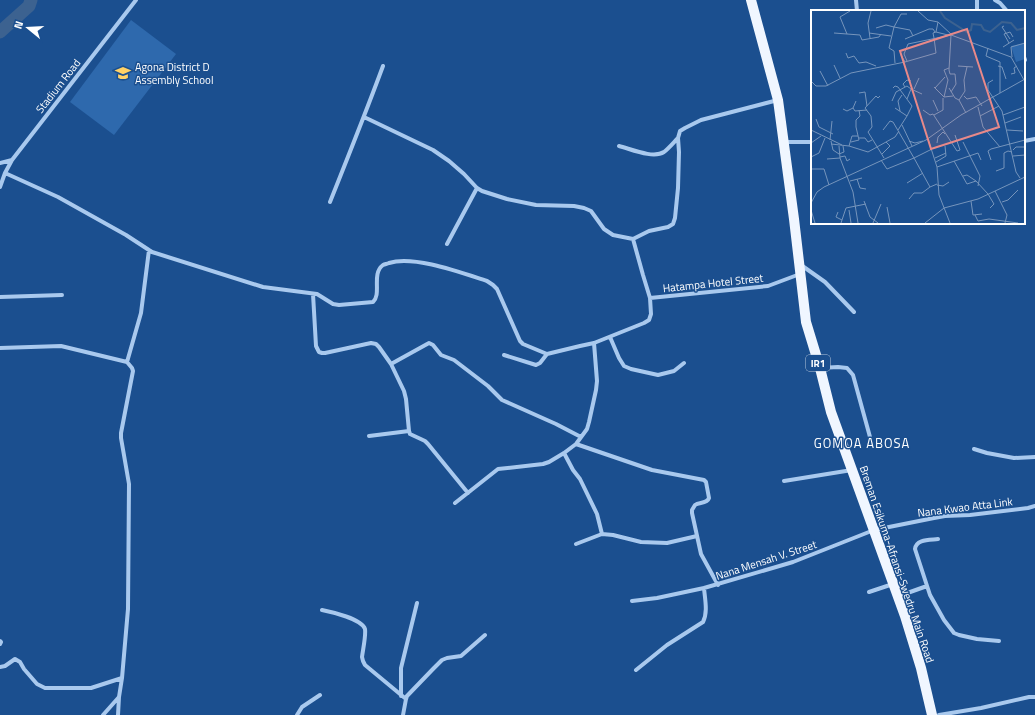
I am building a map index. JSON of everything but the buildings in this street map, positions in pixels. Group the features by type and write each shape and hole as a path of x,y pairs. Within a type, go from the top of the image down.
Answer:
{"main road":[{"name":"Breman Esikuma-Afransi-Swedru Main Road","path":"751,0 778,100 806,322 831,412 898,596 921,668 932,715"}],"street":[{"name":"Stadium Road","path":"0,187 12,160 136,0"},
{"path":"856,0 857,10"},
{"path":"977,10 978,0"},
{"path":"995,0 1006,10"},
{"path":"330,202 383,66"},
{"path":"364,117 433,150 449,161 477,188 507,200 536,205 574,206 584,208 591,211 604,229 613,235 633,239 649,231 668,227 672,224 675,218 678,188 678,138 680,131 702,120 778,100"},
{"path":"620,146 651,155 664,151 678,138"},
{"path":"1025,141 1035,139"},
{"path":"784,142 811,142"},
{"path":"0,163 12,160"},
{"path":"5,173 58,197 126,235 152,252 263,287 321,296 333,304 339,305 375,301 377,296 377,274 383,265 395,261 416,262 438,266 488,281 497,289 522,344 547,354 594,343 649,320 651,314 650,298 642,275 636,246 633,239"},
{"path":"447,244 477,188"},
{"path":"127,362 141,313 149,250"},
{"path":"799,263 825,282 854,312"},
{"name":"Hatampa Hotel Street","path":"650,298 768,286 800,274"},
{"path":"313,294 316,346 319,352 325,353 373,343 376,344 391,364 406,394 409,431 412,435 428,444 468,493"},
{"path":"0,297 62,296"},
{"path":"610,337 624,366 631,369 658,375 674,371 684,363"},
{"path":"391,364 427,343 431,344 441,355 454,360 488,386 502,400 582,438"},
{"path":"455,504 498,469 549,462 564,453 582,438 587,429 596,390 597,382 594,343"},
{"path":"0,348 61,346 127,362 133,371 121,433 129,484 128,608 118,715"},
{"path":"504,355 536,365 540,363 547,354"},
{"path":"820,368 847,368 853,375 870,437"},
{"path":"369,436 409,431"},
{"path":"576,444 652,470 704,480 706,482 709,500 707,502 695,505 692,510 701,554 718,585"},
{"path":"974,449 1014,458 1035,456"},
{"path":"564,453 573,470 580,479 597,514 602,534"},
{"path":"784,481 852,470"},
{"name":"Nana Kwao Atta Link","path":"874,530 945,516 970,515 1035,506"},
{"name":"Nana Mensah V. Street","path":"636,670 668,645 703,622 706,617 704,588 793,562 874,530"},
{"path":"576,544 602,534 613,534 641,542 667,543 697,536"},
{"path":"938,539 919,542 915,549 930,595 939,611 954,633 977,640 999,641"},
{"path":"869,592 894,584"},
{"path":"898,596 927,586"},
{"path":"632,601 657,598 704,588"},
{"path":"402,696 401,668 417,603"},
{"path":"322,610 360,622 363,625 365,632 362,657 365,665 406,699"},
{"path":"403,715 406,699 442,660 461,656 485,635"},
{"path":"0,667 5,666 15,659 20,662 37,684 45,688 91,688 122,678"},
{"path":"297,715 302,707 320,695"},
{"path":"103,715 119,696"},
{"path":"939,715 1035,697"}],"shaded area":[{"path":"131,20 176,54 114,135 70,102"}],"waterway":[{"path":"0,32 29,6 31,0"}],"place":[{"name":"Agona District D Assembly School","path":"123,73"}],"district":[{"name":"GOMOA ABOSA","path":"862,443"}]}
